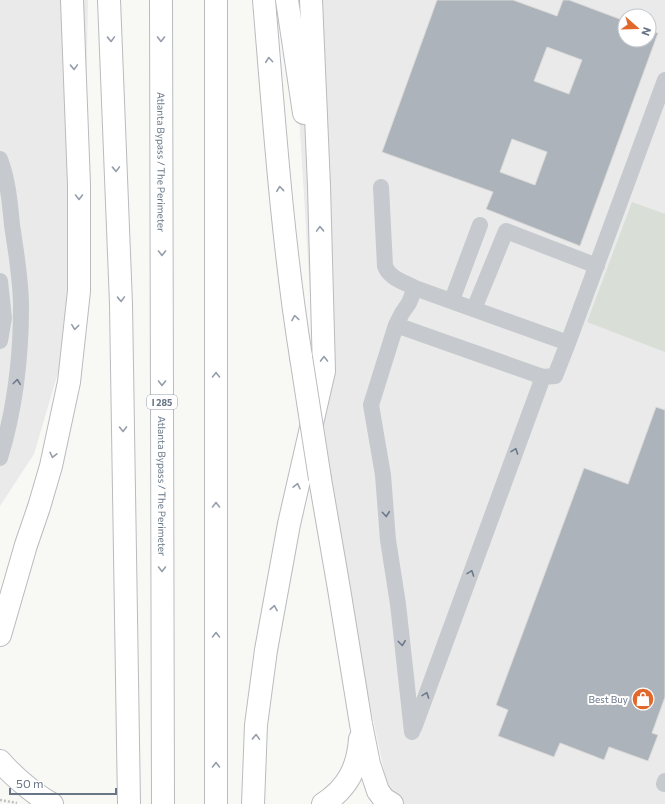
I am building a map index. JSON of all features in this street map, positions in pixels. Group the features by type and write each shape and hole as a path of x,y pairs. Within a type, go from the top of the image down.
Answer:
{"highway":[{"path":"0,635 51,466 69,382 79,291 79,185 72,0"},
{"path":"109,0 121,312 129,804"},
{"name":"Atlanta Bypass / The Perimeter","path":"161,0 163,804"},
{"path":"216,0 216,804"},
{"path":"264,0 290,291 361,724 374,782 384,799 392,804"},
{"path":"287,0 305,122 319,186"},
{"path":"253,804 256,725 266,650 289,524 324,371 319,186 311,0"},
{"path":"323,804 343,787 354,768 359,753 361,724"},
{"path":"0,761 9,771 41,798 52,804"}],"street":[{"path":"396,325 542,377 554,376 597,266 665,80"},
{"path":"0,159 11,207 17,252 21,306 17,382 5,420 0,458"},
{"path":"381,187 385,266 387,272 394,278 415,288 452,300 568,343"},
{"path":"452,300 480,225"},
{"path":"474,309 506,231 597,266"},
{"path":"0,281 4,318 0,341"},
{"path":"415,288 410,303 402,313 396,325 371,405 383,475 388,540 398,604 412,732 542,377"}],"path":[{"path":"0,800 17,803"}],"shaded area":[{"path":"0,0 88,0 85,149 75,315 34,454 0,506"},
{"path":"292,0 665,0 665,804 390,804 335,538 314,359"},
{"path":"632,202 665,214 665,352 587,322"}],"building":[{"path":"437,0 513,0 557,16 563,0 569,0 617,18 617,48 653,48 580,246 486,209 493,192 382,152","holes":["547,47 582,60 569,94 534,81","512,139 547,152 535,185 500,172"]},
{"path":"656,407 665,410 665,697 652,733 658,735 648,761 609,747 604,760 560,743 554,757 498,736 508,710 496,705 584,468 628,484"}],"place":[{"name":"Best Buy","path":"643,699"}]}
